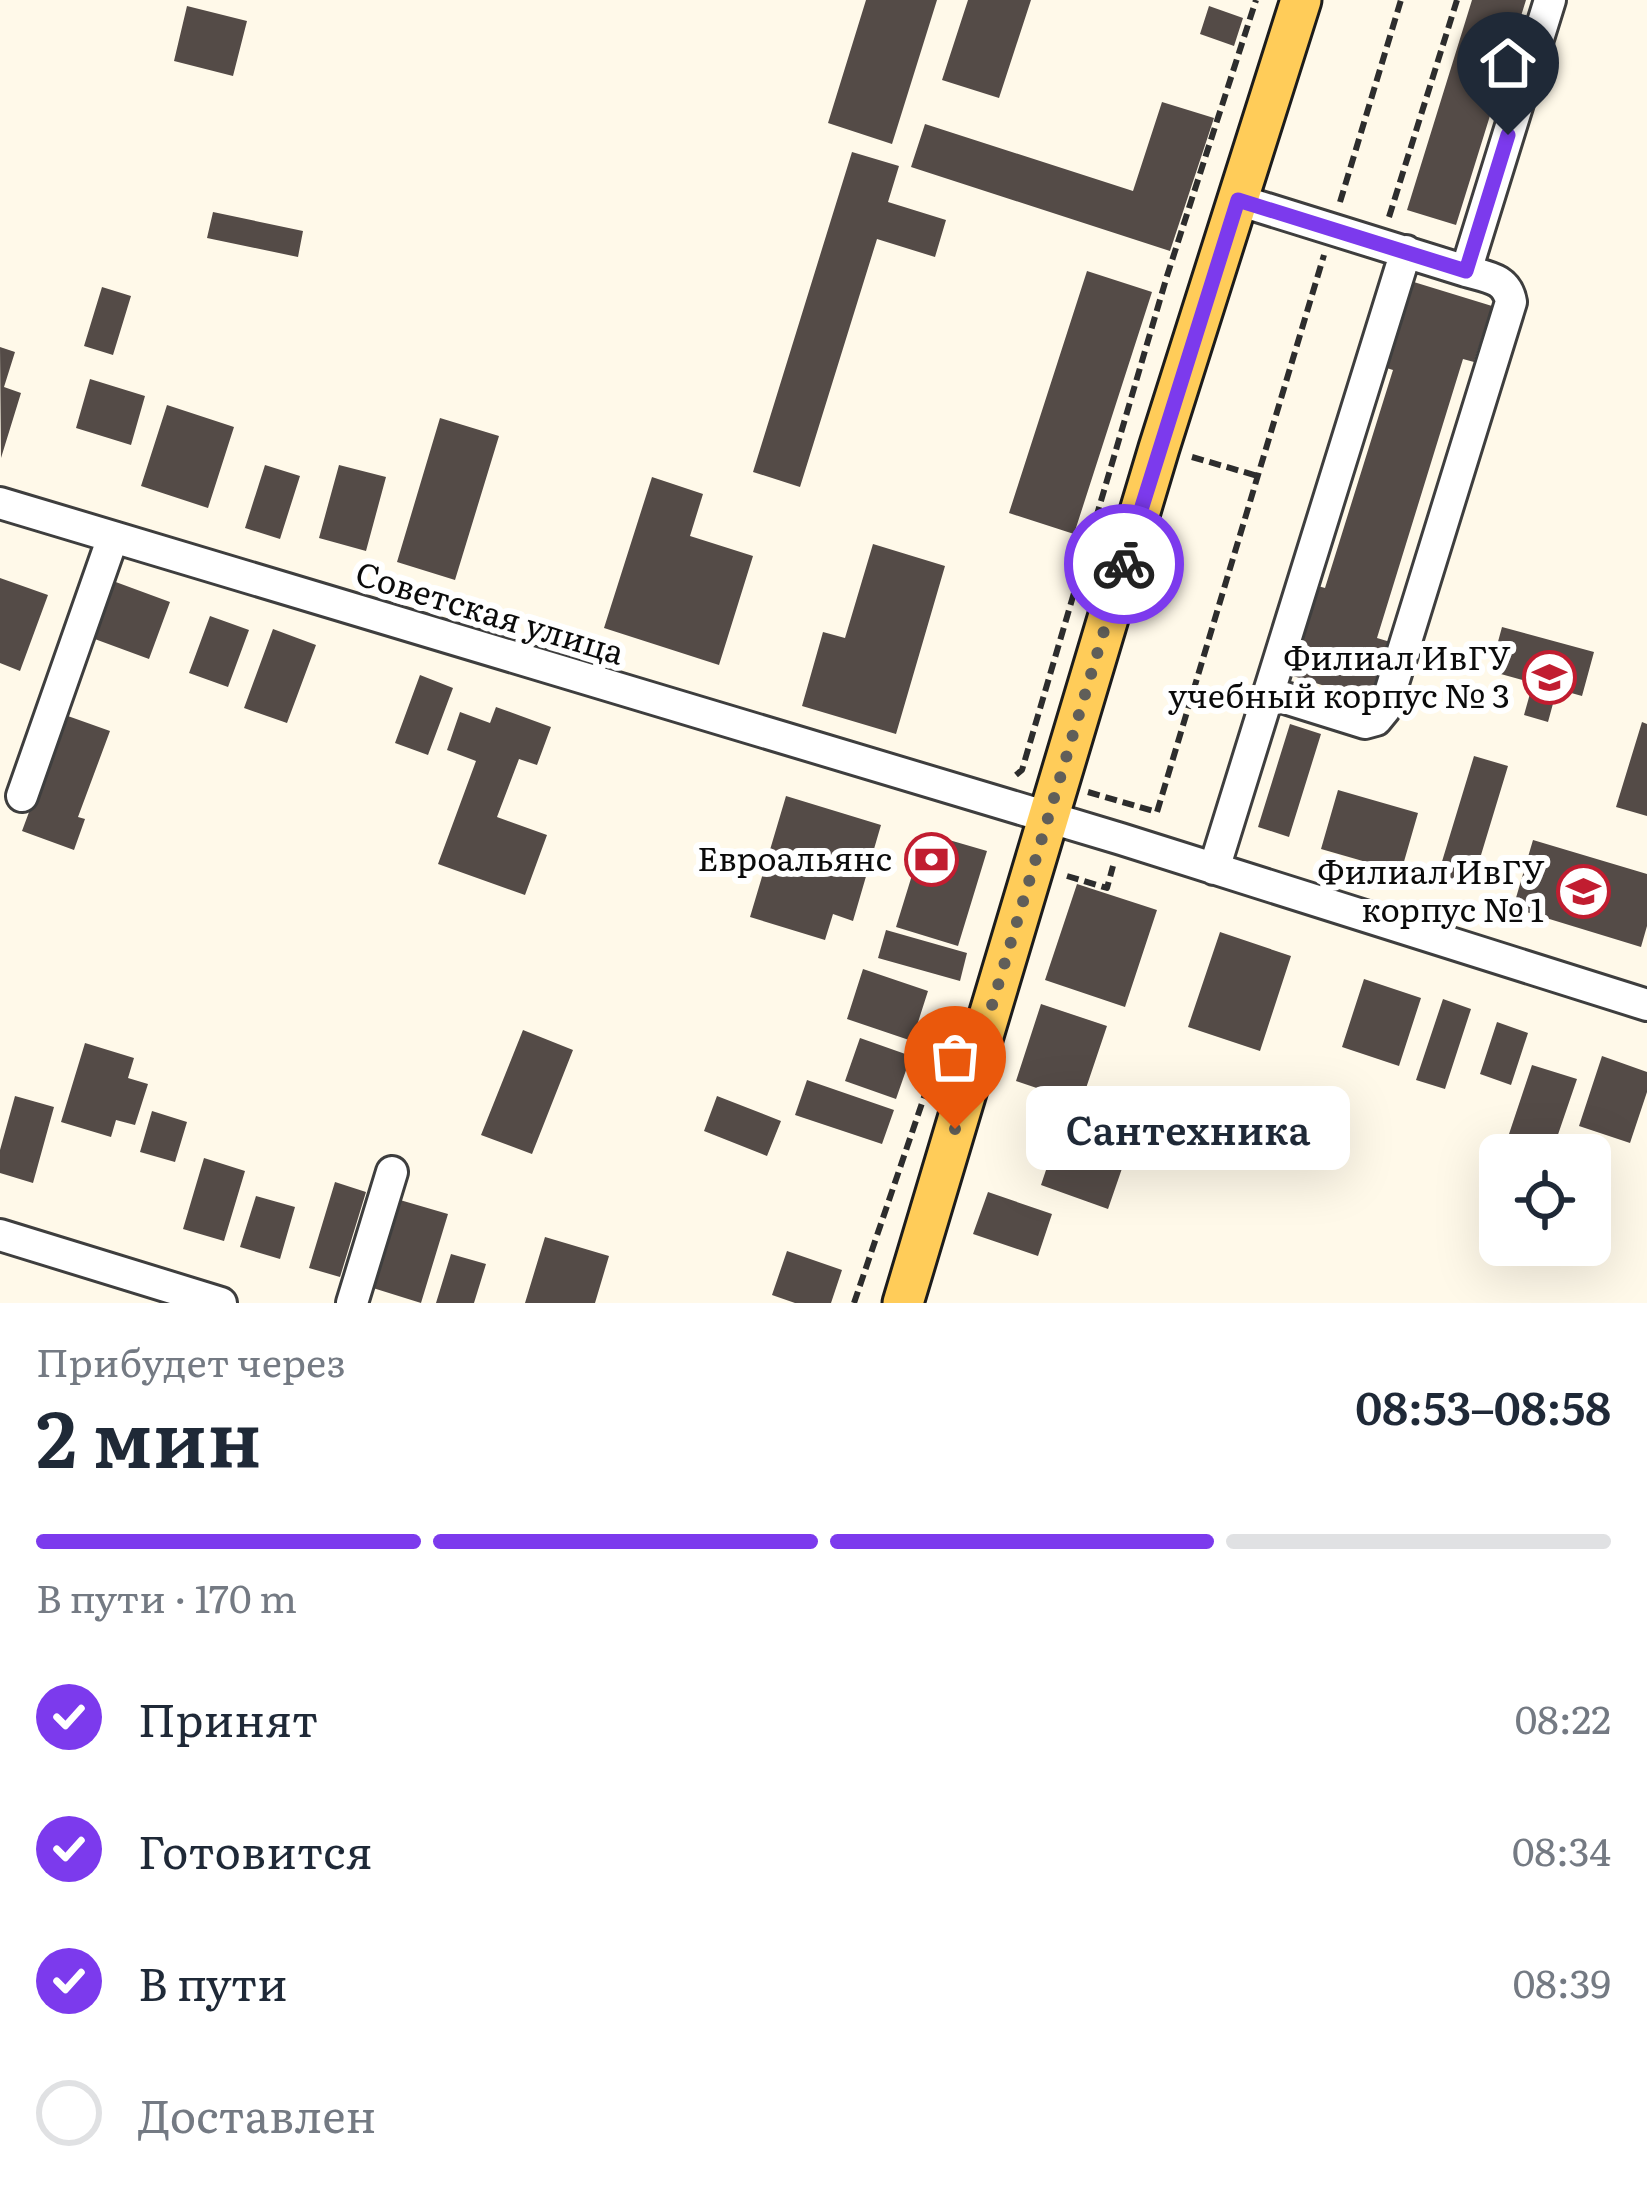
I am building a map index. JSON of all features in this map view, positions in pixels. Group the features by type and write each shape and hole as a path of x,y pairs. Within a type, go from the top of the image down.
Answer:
{"main road":[{"path":"903,1303 1301,0"}],"street":[{"path":"1466,271 1550,0"},
{"path":"1238,200 1501,282 1511,302 1385,709 1376,720 1365,723 1269,693"},
{"path":"1214,869 1269,693 1394,248"},
{"name":"Советская улица","path":"0,503 1121,839 1647,1005"},
{"path":"22,796 113,537"},
{"path":"352,1303 392,1172"},
{"path":"0,1235 221,1303"}],"path":[{"path":"988,801 1022,770 1167,276 1256,0"},
{"path":"1157,812 1401,0"},
{"path":"1394,248 1457,0"},
{"path":"1034,867 1107,888 1121,839"},
{"path":"854,1303 938,1058"}],"building":[{"path":"866,0 937,0 892,144 828,123"},
{"path":"968,0 1031,0 999,98 942,80"},
{"path":"1472,0 1526,0 1456,225 1407,210"},
{"path":"187,6 247,21 233,76 174,61"},
{"path":"1209,6 1243,18 1234,46 1200,34"},
{"path":"1162,102 1214,118 1170,251 911,167 925,124 1133,191"},
{"path":"852,152 899,166 888,202 946,220 935,257 877,239 800,487 753,472"},
{"path":"213,212 303,231 298,257 207,238"},
{"path":"1087,271 1152,292 1074,534 1009,513"},
{"path":"1404,279 1492,306 1474,362 1463,359 1377,638 1397,644 1379,703 1290,675 1318,586 1325,588 1393,370 1377,365"},
{"path":"102,287 131,296 113,355 84,346"},
{"path":"0,347 15,352 4,387 21,393 1,458"},
{"path":"90,379 145,396 131,445 76,428"},
{"path":"167,405 234,427 208,508 141,486"},
{"path":"440,418 499,436 455,580 397,562"},
{"path":"265,465 300,476 280,539 245,528"},
{"path":"339,465 386,477 366,551 319,538"},
{"path":"652,477 703,494 690,536 753,556 719,665 604,628"},
{"path":"873,544 945,566 896,734 802,706 823,632 845,638"},
{"path":"0,578 48,595 20,671 0,663"},
{"path":"113,581 170,602 149,659 92,638"},
{"path":"210,616 249,630 228,687 189,673"},
{"name":"Филиал ИвГУ учебный корпус № 3","path":"1502,627 1594,652 1582,696 1557,689 1548,722 1524,715 1533,683 1490,671"},
{"path":"273,629 316,645 287,723 244,708"},
{"path":"420,675 453,688 428,755 395,743"},
{"path":"496,707 551,727 537,765 519,759 497,817 547,835 525,895 438,864 476,761 447,750 460,712 490,723"},
{"path":"65,715 110,731 78,817 85,819 74,850 22,831"},
{"path":"1642,722 1647,724 1647,816 1616,807"},
{"path":"1290,724 1321,734 1289,837 1258,827"},
{"path":"1474,756 1508,766 1471,888 1437,878"},
{"path":"1338,790 1418,813 1401,872 1321,849"},
{"path":"786,796 881,825 853,921 833,914 825,940 750,917"},
{"path":"925,833 987,851 958,946 896,927"},
{"name":"Филиал ИвГУ корпус № 1","path":"1533,840 1647,874 1647,926 1641,947 1513,908"},
{"path":"1077,884 1157,910 1125,1007 1045,980"},
{"path":"886,930 967,953 960,981 878,958"},
{"path":"1220,932 1291,956 1260,1051 1188,1027"},
{"path":"863,969 928,991 912,1041 847,1019"},
{"path":"1364,979 1421,998 1399,1066 1342,1047"},
{"path":"1443,999 1471,1009 1445,1089 1416,1080"},
{"path":"1041,1004 1107,1026 1081,1103 1016,1081"},
{"path":"1497,1022 1528,1033 1511,1085 1480,1074"},
{"path":"523,1030 573,1050 532,1154 481,1135"},
{"path":"860,1038 911,1056 896,1099 845,1081"},
{"path":"85,1043 134,1058 128,1078 148,1084 135,1125 116,1120 111,1137 61,1122"},
{"path":"1602,1056 1647,1072 1647,1092 1630,1143 1579,1126"},
{"path":"1532,1065 1577,1079 1558,1134 1509,1134"},
{"path":"807,1080 894,1110 882,1144 795,1115"},
{"path":"15,1096 54,1107 33,1183 0,1173 0,1150"},
{"path":"717,1096 781,1121 767,1156 704,1131"},
{"path":"152,1111 187,1122 175,1162 140,1152"},
{"path":"1059,1131 1127,1154 1108,1209 1041,1185"},
{"path":"204,1158 245,1171 224,1241 183,1229"},
{"path":"335,1182 366,1192 340,1277 309,1268"},
{"path":"988,1192 1052,1214 1038,1256 973,1234"},
{"path":"256,1196 295,1207 280,1259 240,1247"},
{"path":"400,1200 448,1214 421,1303 373,1288"},
{"path":"545,1237 609,1256 595,1303 525,1303"},
{"path":"787,1251 842,1270 831,1303 795,1303 772,1295"},
{"path":"451,1254 486,1264 474,1303 436,1303"}],"way so far":[{"path":"955,1129 1124,564"}],"place":[{"name":"Филиал ИвГУ учебный корпус № 3","path":"1549,677"},
{"name":"Евроальянс","path":"931,859"},
{"name":"Филиал ИвГУ корпус № 1","path":"1583,891"},
{"name":"Сантехника","path":"955,1129"}],"route":[{"path":"1124,564 1238,200 1466,271 1508,135"}]}
